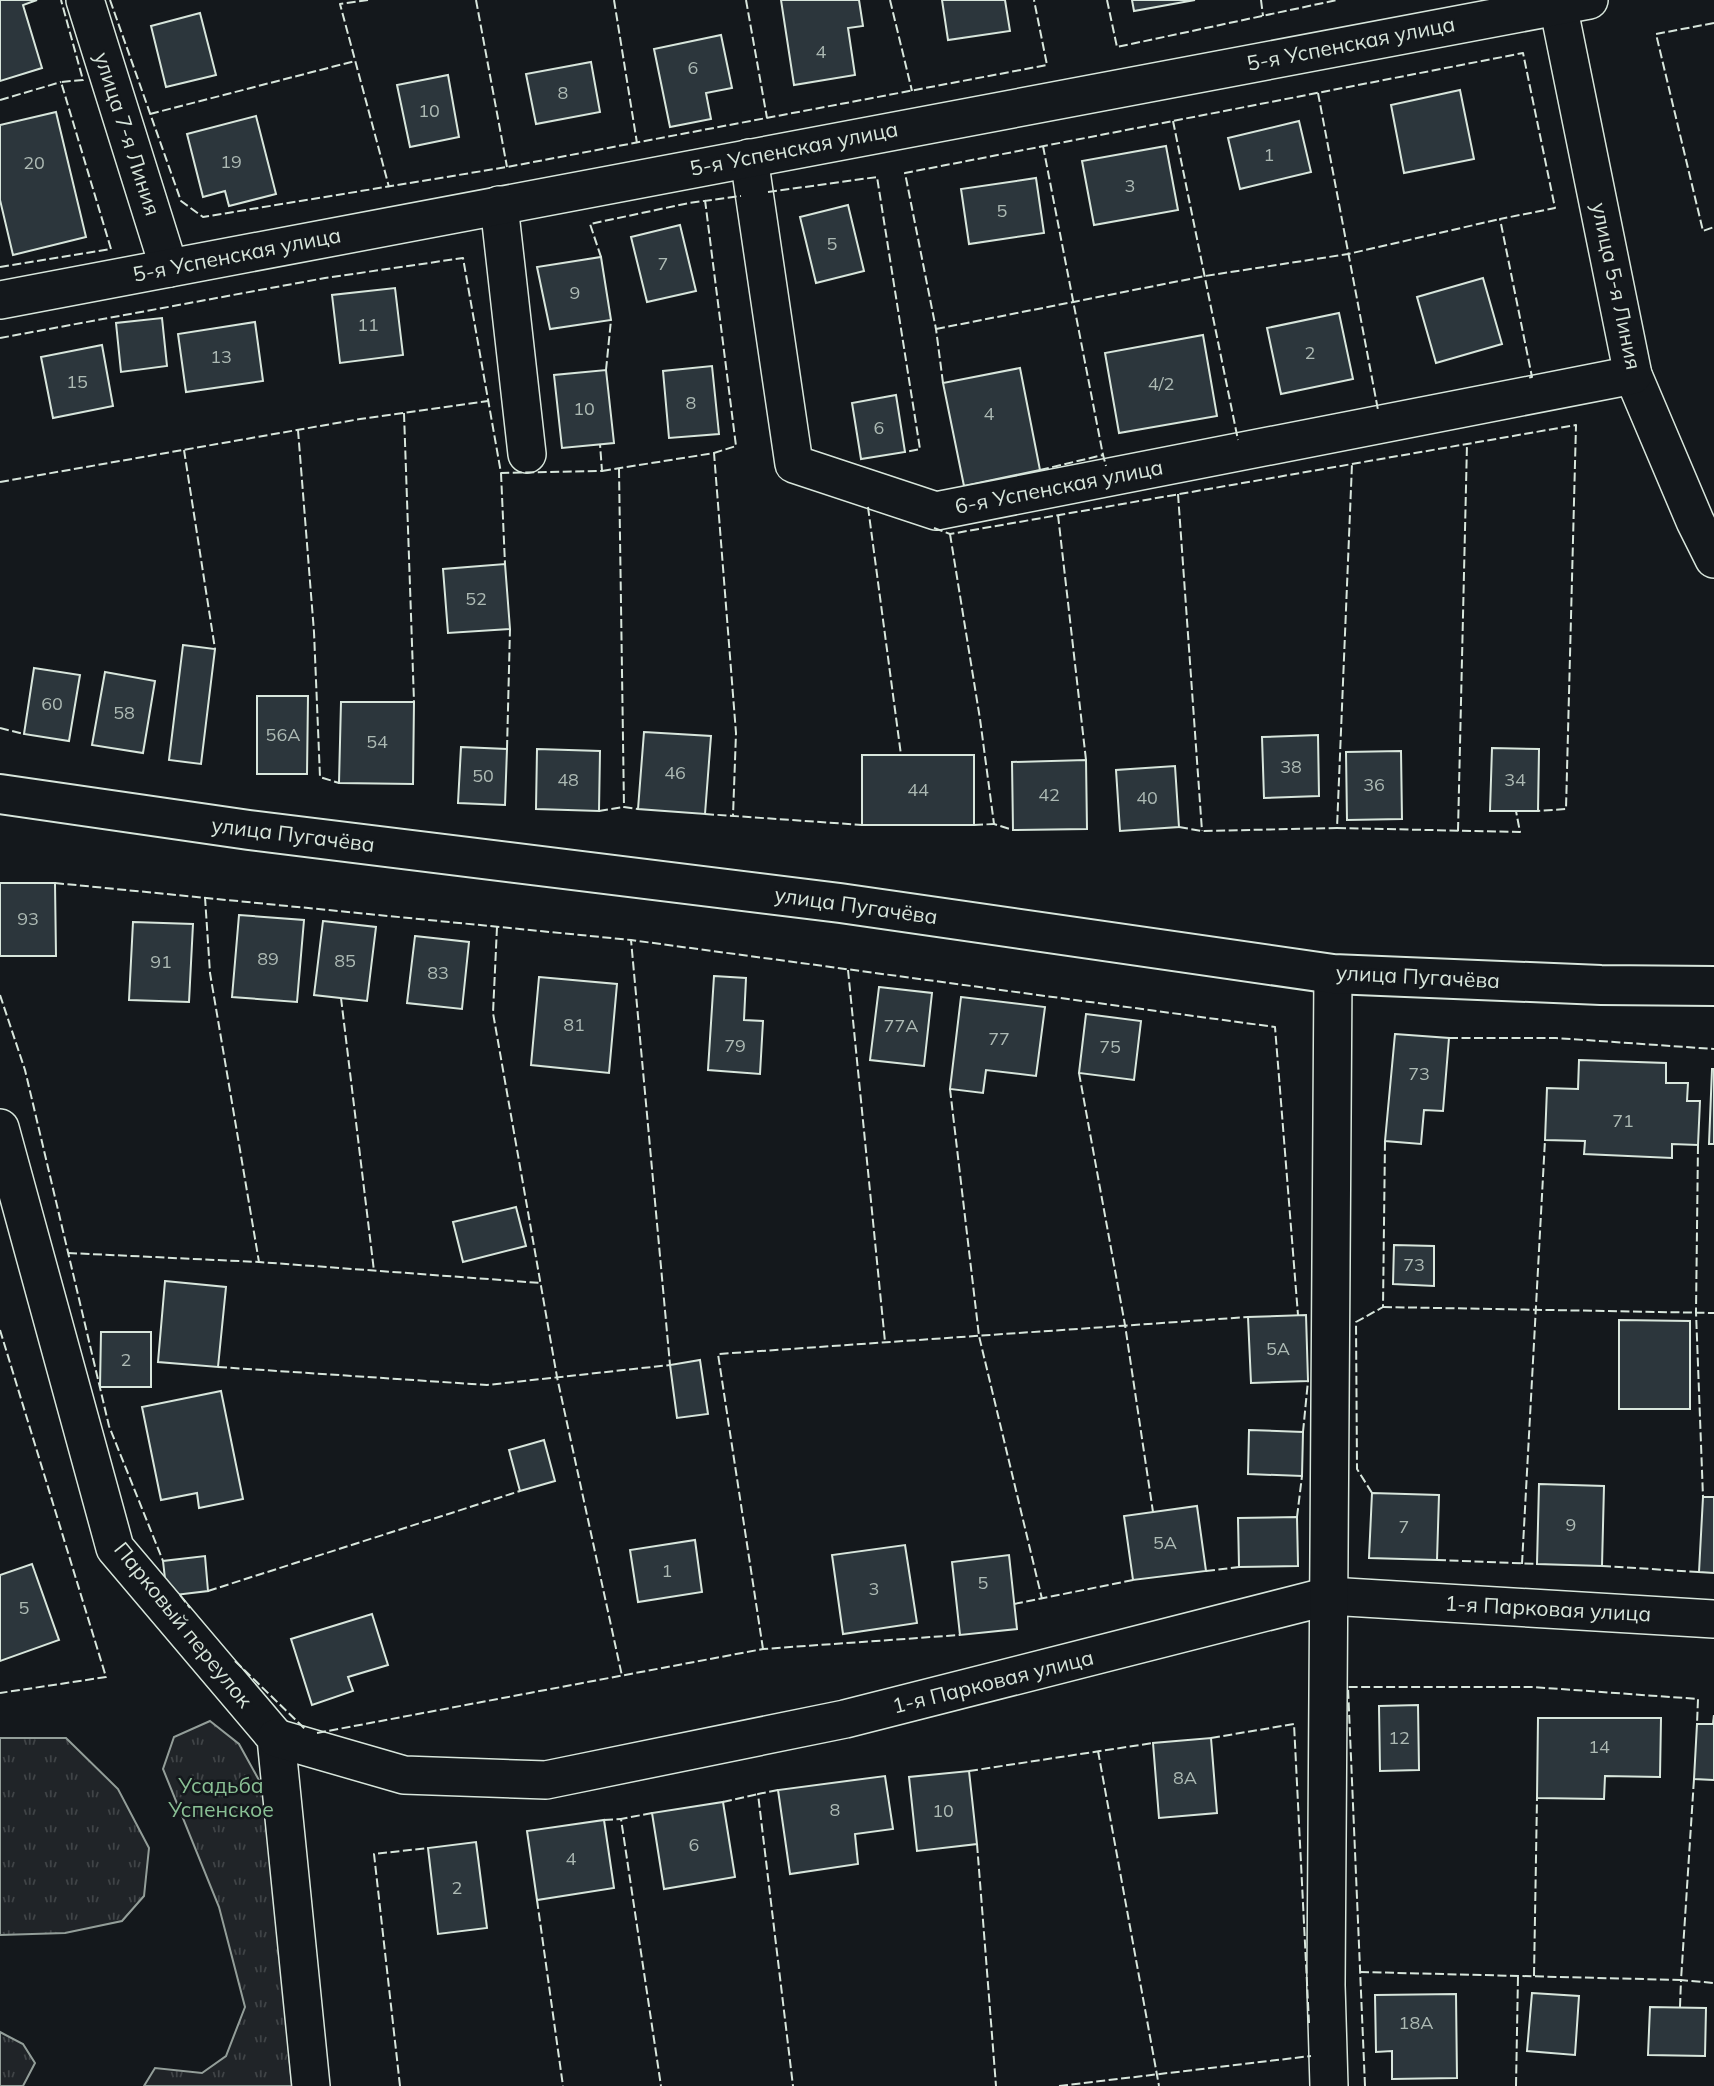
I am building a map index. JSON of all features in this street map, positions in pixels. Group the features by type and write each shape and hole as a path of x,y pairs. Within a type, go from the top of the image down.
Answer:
{"street":[{"name":"улица 7-я Линия","path":"85,0 169,268"},
{"name":"5-я Успенская улица","path":"0,300 1568,1"},
{"name":"улица 5-я Линия","path":"1568,1 1633,375 1714,559"},
{"name":"6-я Успенская улица","path":"749,158 794,464 936,511 1633,375"},
{"path":"499,205 527,454"},
{"name":"улица Пугачёва","path":"0,794 249,830 840,903 1334,974 1601,985 1714,986"},
{"path":"1329,2086 1326,1971 1334,974"},
{"name":"Парковый переулок","path":"0,1128 115,1548 276,1738"},
{"name":"1-я Парковая улица","path":"276,1738 404,1775 546,1780 845,1719 1329,1596 1714,1619"},
{"path":"276,1738 311,2086"}],"green space":[{"name":"Усадьба Успенское","path":"210,1721 239,1744 265,1791 292,2086 144,2086 155,2068 202,2073 226,2056 245,2007 219,1907 163,1769 174,1737"},
{"name":"Усадьба Успенское","path":"0,1738 66,1738 118,1789 149,1848 144,1896 122,1921 65,1933 0,1935"},
{"path":"0,2032 23,2044 35,2063 23,2086 0,2086"}],"building":[{"path":"0,0 37,0 23,5 42,68 0,81"},
{"path":"781,0 859,0 863,26 848,28 855,75 794,85"},
{"path":"942,0 1005,0 1010,31 948,40"},
{"path":"1132,0 1195,0 1134,11"},
{"path":"200,13 216,75 166,87 151,26"},
{"path":"721,35 732,88 706,93 711,119 670,127 654,49"},
{"path":"591,62 600,112 536,124 526,74"},
{"path":"448,75 459,137 410,147 397,85"},
{"path":"1460,90 1474,159 1404,173 1391,105"},
{"path":"56,112 86,237 13,255 0,200 0,125"},
{"path":"256,116 276,194 229,206 225,191 203,197 187,134"},
{"path":"1299,121 1311,172 1240,189 1228,138"},
{"path":"1166,146 1178,210 1094,225 1082,161"},
{"path":"1036,178 1044,233 969,244 961,189"},
{"path":"848,205 864,271 816,283 800,217"},
{"path":"680,225 696,291 647,302 631,237"},
{"path":"601,257 611,320 550,329 537,267"},
{"path":"1483,278 1502,344 1436,363 1417,297"},
{"path":"395,288 403,355 340,363 332,295"},
{"path":"1339,313 1353,379 1281,394 1267,328"},
{"path":"162,318 167,366 121,372 116,323"},
{"path":"255,322 263,381 186,392 178,334"},
{"path":"1203,335 1217,416 1119,433 1105,353"},
{"path":"102,345 113,406 53,418 41,357"},
{"path":"712,366 719,434 669,438 663,371"},
{"path":"1020,368 1040,470 964,486 943,383"},
{"path":"606,370 614,443 562,448 554,375"},
{"path":"896,395 905,452 861,459 852,403"},
{"path":"505,564 510,629 448,633 443,569"},
{"path":"183,645 215,649 201,764 169,760"},
{"path":"34,668 80,675 69,741 24,734"},
{"path":"105,672 155,681 143,753 92,745"},
{"path":"257,696 308,696 307,774 257,774"},
{"path":"341,702 414,702 413,784 339,783"},
{"path":"644,732 711,736 705,814 638,809"},
{"path":"1318,735 1319,796 1264,798 1262,737"},
{"path":"461,747 507,749 505,805 458,803"},
{"path":"1492,748 1539,749 1538,811 1490,811"},
{"path":"537,749 600,751 599,811 536,809"},
{"path":"1401,751 1402,819 1347,820 1346,752"},
{"path":"862,755 974,755 974,825 862,825"},
{"path":"1086,760 1087,829 1013,830 1012,762"},
{"path":"1175,766 1179,827 1120,831 1116,770"},
{"path":"0,883 55,883 56,956 0,956"},
{"path":"239,915 304,920 297,1002 232,997"},
{"path":"323,921 376,927 367,1001 314,995"},
{"path":"133,922 193,924 189,1002 129,1000"},
{"path":"415,936 469,942 462,1009 407,1003"},
{"path":"714,976 746,978 744,1020 763,1021 760,1074 708,1070"},
{"path":"539,977 617,984 609,1073 531,1065"},
{"path":"879,987 932,993 924,1066 870,1060"},
{"path":"961,997 1045,1007 1036,1076 986,1070 983,1093 950,1089"},
{"path":"1086,1014 1141,1021 1134,1080 1079,1073"},
{"path":"1395,1034 1449,1038 1443,1111 1424,1110 1421,1144 1385,1141"},
{"path":"1579,1060 1666,1063 1666,1083 1688,1083 1687,1101 1700,1101 1698,1145 1672,1144 1672,1158 1584,1154 1585,1141 1545,1140 1547,1088 1578,1089"},
{"path":"1712,1069 1714,1144 1709,1144"},
{"path":"516,1207 526,1246 463,1262 453,1222"},
{"path":"1394,1245 1434,1246 1434,1286 1393,1284"},
{"path":"165,1281 226,1287 218,1367 158,1362"},
{"path":"1306,1315 1308,1381 1251,1383 1248,1317"},
{"path":"1619,1320 1690,1321 1690,1409 1619,1409"},
{"path":"101,1332 151,1332 151,1387 100,1387"},
{"path":"700,1360 708,1414 677,1418 670,1365"},
{"path":"221,1391 243,1499 199,1508 197,1493 161,1500 142,1407"},
{"path":"1249,1430 1303,1432 1302,1476 1248,1474"},
{"path":"544,1440 555,1481 520,1491 509,1450"},
{"path":"1539,1484 1604,1486 1602,1566 1537,1564"},
{"path":"1372,1493 1439,1495 1437,1560 1369,1558"},
{"path":"1703,1497 1714,1497 1714,1573 1699,1572"},
{"path":"1197,1506 1206,1571 1133,1580 1124,1516"},
{"path":"1297,1517 1298,1566 1239,1567 1238,1518"},
{"path":"695,1540 702,1592 638,1602 630,1550"},
{"path":"905,1545 917,1623 843,1634 832,1555"},
{"path":"1009,1555 1017,1629 960,1635 952,1562"},
{"path":"205,1556 208,1591 167,1596 163,1561"},
{"path":"32,1564 59,1640 0,1661 0,1575"},
{"path":"372,1614 388,1665 348,1677 353,1691 312,1705 291,1639"},
{"path":"1418,1705 1419,1770 1380,1771 1379,1706"},
{"path":"1538,1718 1661,1718 1660,1777 1605,1776 1604,1799 1537,1798"},
{"path":"1697,1724 1714,1724 1714,1780 1694,1779"},
{"path":"1211,1738 1217,1813 1159,1818 1153,1743"},
{"path":"969,1771 977,1844 917,1851 909,1777"},
{"path":"885,1776 893,1829 855,1834 858,1864 790,1874 778,1790"},
{"path":"723,1802 735,1877 664,1889 652,1813"},
{"path":"604,1820 614,1888 537,1900 527,1831"},
{"path":"476,1842 487,1928 438,1934 428,1848"},
{"path":"1532,1993 1579,1996 1575,2055 1527,2051"},
{"path":"1456,1994 1457,2078 1392,2079 1392,2051 1376,2052 1375,1995"},
{"path":"1650,2007 1706,2008 1705,2056 1648,2055"}],"fence":[{"path":"0,267 111,249 61,82 83,80 61,0"},
{"path":"110,0 181,201 203,217 507,167 1047,65 1034,0"},
{"path":"368,0 340,4 389,187"},
{"path":"476,0 507,167"},
{"path":"614,0 637,143"},
{"path":"746,0 767,118"},
{"path":"890,0 912,91"},
{"path":"1107,0 1117,47 1337,0"},
{"path":"1261,0 1263,16"},
{"path":"1714,23 1656,34 1703,231 1714,227"},
{"path":"943,383 936,329 905,173 1523,53 1555,208 1500,219 1532,377 1526,378"},
{"path":"150,114 355,61"},
{"path":"0,100 61,82"},
{"path":"1318,93 1378,410"},
{"path":"1173,121 1238,440"},
{"path":"1043,146 1103,455"},
{"path":"768,192 877,177 920,449 905,452"},
{"path":"601,257 590,224 689,203 741,196"},
{"path":"705,200 736,446 714,453"},
{"path":"936,329 1205,276 1348,254 1500,219"},
{"path":"0,338 325,278 463,258 501,473 602,471 600,444"},
{"path":"606,370 611,320"},
{"path":"0,482 360,419 488,401"},
{"path":"404,413 414,702"},
{"path":"934,528 950,534 1576,425 1566,809 1538,811"},
{"path":"298,430 314,632 320,777 339,783"},
{"path":"1458,831 1467,444"},
{"path":"184,450 215,649"},
{"path":"602,471 714,453 736,733 733,816"},
{"path":"1040,470 1103,455 1106,466"},
{"path":"1179,827 1202,831 1337,828 1352,464"},
{"path":"619,469 624,807 638,809"},
{"path":"501,473 505,564"},
{"path":"1178,494 1202,831"},
{"path":"868,507 901,755"},
{"path":"1058,515 1086,760"},
{"path":"950,534 994,824 1013,830"},
{"path":"507,749 510,629"},
{"path":"0,728 24,734"},
{"path":"599,811 624,807"},
{"path":"1337,828 1520,832 1516,811"},
{"path":"705,814 862,825"},
{"path":"974,825 994,824"},
{"path":"55,883 631,940 1275,1027 1298,1315"},
{"path":"205,897 210,973 259,1262"},
{"path":"497,927 493,1013 557,1377 622,1676"},
{"path":"218,1367 487,1385 670,1365 631,940"},
{"path":"848,970 885,1342"},
{"path":"0,995 25,1070 109,1426 163,1561"},
{"path":"341,998 374,1271"},
{"path":"1449,1038 1556,1038 1714,1049"},
{"path":"1079,1073 1125,1325 1153,1512"},
{"path":"950,1089 979,1336 1042,1599"},
{"path":"1522,1564 1545,1140"},
{"path":"1372,1493 1357,1469 1356,1322 1383,1307 1385,1141"},
{"path":"1698,1145 1696,1312 1703,1497"},
{"path":"68,1253 259,1262 541,1283"},
{"path":"1383,1307 1714,1313"},
{"path":"763,1649 718,1354 1248,1317"},
{"path":"0,1330 106,1677 0,1693"},
{"path":"1303,1432 1308,1381"},
{"path":"1297,1517 1302,1476"},
{"path":"208,1591 520,1491"},
{"path":"1437,1560 1537,1564"},
{"path":"1602,1566 1699,1572"},
{"path":"1206,1571 1239,1567"},
{"path":"1014,1604 1133,1580"},
{"path":"180,1595 190,1608"},
{"path":"317,1733 763,1649 960,1635"},
{"path":"235,1661 305,1729"},
{"path":"1365,2086 1348,1687 1533,1687 1698,1699 1697,1724"},
{"path":"1713,1724 1714,1715"},
{"path":"1211,1738 1294,1724 1309,2023"},
{"path":"969,1771 1153,1743"},
{"path":"1098,1751 1159,2086"},
{"path":"1360,1972 1681,1980 1694,1779"},
{"path":"778,1790 758,1794 793,2086"},
{"path":"723,1802 758,1794"},
{"path":"1534,1976 1537,1798"},
{"path":"652,1813 621,1819 661,2086"},
{"path":"604,1820 621,1819"},
{"path":"977,1844 996,2086"},
{"path":"400,2086 374,1854 428,1848"},
{"path":"537,1900 563,2086"},
{"path":"1516,2086 1518,1976"},
{"path":"1680,2007 1681,1980 1714,1983"},
{"path":"1059,2086 1311,2056"}]}
